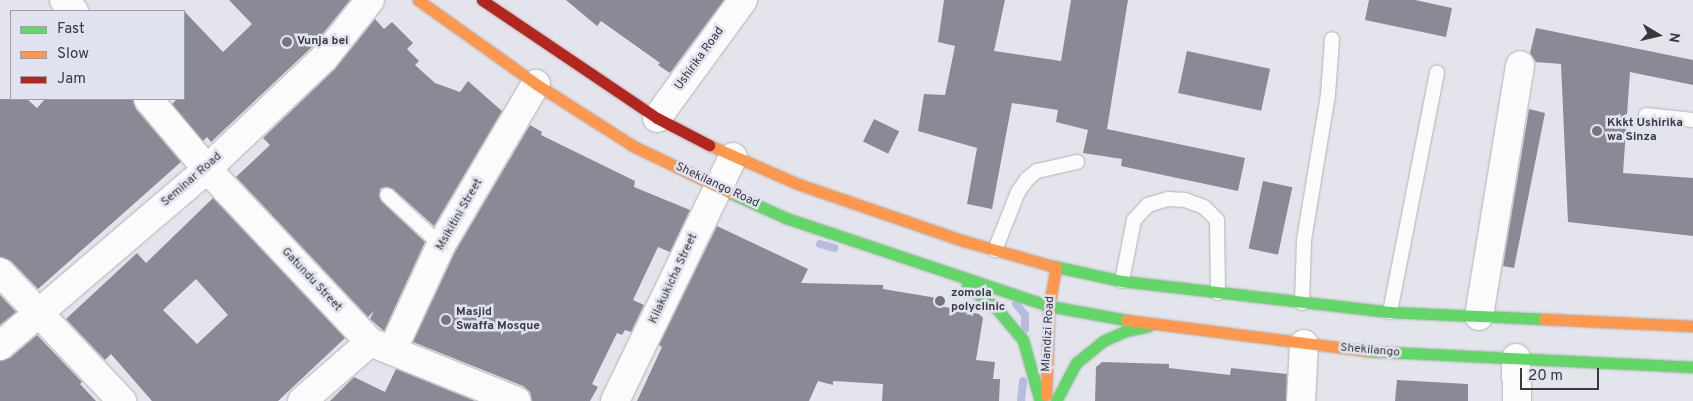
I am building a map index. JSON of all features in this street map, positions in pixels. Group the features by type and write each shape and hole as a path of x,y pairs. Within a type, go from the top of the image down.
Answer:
{"main road":[{"name":"Shekilango Road","path":"418,0 536,84 633,146 716,187 786,218 954,276 1049,306"},
{"path":"482,0 657,118 732,157 798,184 995,250 1056,267 1122,280 1218,293 1390,312 1693,326"},
{"name":"Mlandizi Road","path":"1046,401 1049,306 1056,267"},
{"path":"954,276 996,308 1019,335 1040,401"},
{"name":"Shekilango","path":"1049,306 1157,325 1382,353 1693,367"},
{"path":"1056,401 1076,363 1103,340 1125,331 1157,325"}],"street":[{"path":"64,0 73,10"},
{"name":"Seminar Road","path":"0,346 207,169 324,58 370,0"},
{"name":"Ushirika Road","path":"657,118 743,0"},
{"path":"1479,316 1520,65"},
{"name":"Msikitini Street","path":"302,401 381,346 536,84"},
{"name":"Gatundu Street","path":"149,100 207,169 381,346 517,401"},
{"name":"Kilakukicha Street","path":"615,401 656,320 716,187 732,157"},
{"path":"0,272 122,401"},
{"path":"1302,401 1304,344"},
{"path":"1516,358 1517,401"}],"lane":[{"path":"1302,303 1304,240 1328,95 1332,39"},
{"path":"1390,312 1437,73"},
{"path":"1646,114 1693,120"},
{"path":"995,250 1018,192 1027,179 1037,171 1077,162"},
{"path":"387,195 441,244"},
{"path":"1122,280 1134,220 1148,205 1168,199 1185,200 1204,207 1217,220 1218,293"}],"building":[{"path":"229,0 350,0 312,47 211,142 207,137 203,141 172,104 176,100 185,100 185,12 223,52 252,24"},
{"path":"566,0 724,0 670,73 658,65 660,63 601,21 597,26"},
{"path":"944,0 1005,0 994,51 1061,61 1071,0 1128,0 1107,129 1245,158 1238,191 1121,166 1122,159 1083,153 1088,130 1056,122 1058,110 1012,103 992,209 967,204 977,148 918,131 924,94 945,95 955,46 938,42"},
{"path":"1369,0 1415,0 1452,8 1446,37 1365,20"},
{"path":"375,19 384,29 392,22 413,43 407,49 419,61 415,65 435,83 460,92 468,81 502,111 434,226 393,189 385,187 380,189 381,201 425,242 384,331 370,319 374,311 368,317 236,177 270,145 263,138 335,69"},
{"name":"Kkkt Ushirika wa Sinza","path":"1536,28 1693,60 1693,85 1630,72 1623,173 1693,178 1693,236 1568,222 1561,64 1536,62 1530,53"},
{"path":"1187,51 1270,69 1261,111 1178,93"},
{"path":"0,99 28,100 37,108 44,100 133,100 136,109 181,162 38,289 11,261 0,257"},
{"path":"1529,109 1545,113 1514,268 1503,266"},
{"path":"874,119 899,131 888,154 863,141"},
{"path":"530,125 542,132 541,135 635,181 634,187 690,210 670,252 658,247 633,300 644,305 631,332 625,330 622,335 617,333 592,384 598,387 590,401 532,401 530,392 523,386 413,342 455,252"},
{"path":"1263,181 1292,187 1278,255 1249,248"},
{"path":"213,198 345,338 278,401 152,401 111,354 105,360 66,319 137,253 146,263","holes":["196,279 228,315 197,344 163,310"]},
{"path":"717,226 808,269 801,283 883,285 883,289 937,298 936,305 979,314 983,318 976,360 995,362 993,379 1000,379 999,401 882,401 883,384 833,381 833,385 818,381 809,401 637,401 662,347 659,345"},
{"path":"0,295 16,312 0,325"},
{"path":"37,335 82,382 80,384 96,401 0,401 0,361 10,358"},
{"path":"1102,362 1169,364 1169,368 1230,375 1231,368 1287,374 1286,401 1095,401 1096,367"},
{"path":"396,369 475,401 330,401 354,377 385,392"},
{"path":"1397,380 1468,384 1468,401 1395,401"}],"waterway":[{"path":"820,244 834,248"},
{"path":"1016,304 1025,315 1025,329"},
{"path":"1021,401 1023,381"}],"traffic: fast":[{"path":"733,194 786,218 1049,306 1126,320"},
{"path":"1048,265 1122,281 1390,312 1544,319"},
{"path":"967,286 996,308 1023,340 1040,401"},
{"path":"1056,401 1076,363 1103,341 1125,331 1148,326"},
{"path":"1367,351 1693,367"}],"traffic: slow":[{"path":"418,0 536,84 633,146 733,194"},
{"path":"709,145 798,184 964,241 1048,265"},
{"path":"1046,395 1049,306 1056,267"},
{"path":"1544,319 1693,326"},
{"path":"1126,320 1367,351"}],"traffic: jam":[{"path":"482,0 657,118 709,145"}],"place":[{"name":"Vunja bei","path":"287,42"},
{"name":"Kkkt Ushirika wa Sinza","path":"1597,131"},
{"name":"zomola polyclinic","path":"940,301"},
{"name":"Masjid Swaffa Mosque","path":"446,320"}]}
